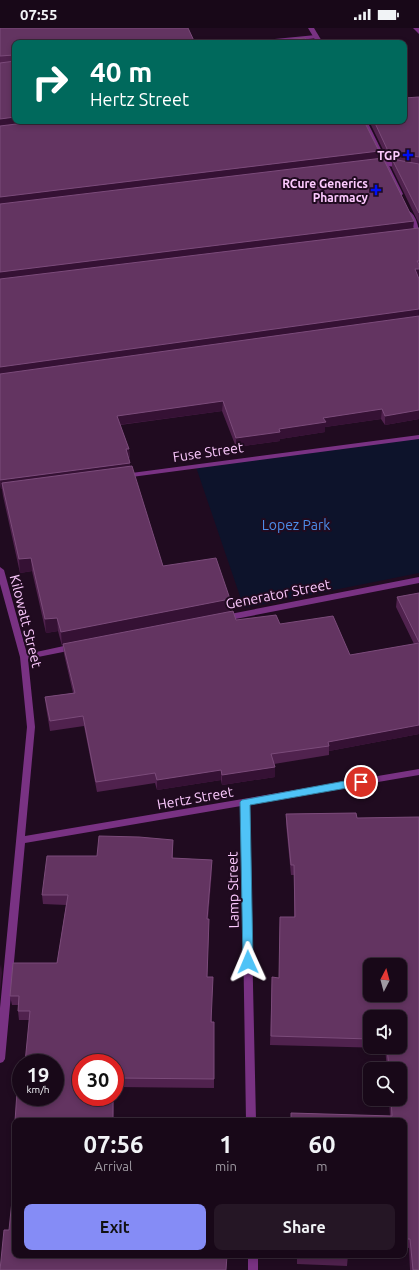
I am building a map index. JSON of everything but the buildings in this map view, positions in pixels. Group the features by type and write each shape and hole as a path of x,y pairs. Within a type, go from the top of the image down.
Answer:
{"street":[{"path":"311,28 318,40"},
{"path":"416,28 419,32"},
{"path":"284,40 316,37"},
{"path":"366,124 402,198"},
{"path":"369,164 385,162 419,169"},
{"path":"405,204 419,233 411,234"},
{"name":"Fuse Street","path":"119,477 419,437"},
{"name":"Kilowatt Street","path":"0,570 24,657 31,728 22,840 0,1059"},
{"name":"Generator Street","path":"218,619 419,580"},
{"path":"24,657 78,646"},
{"name":"Hertz Street","path":"22,840 419,772"},
{"name":"Lamp Street","path":"245,802 251,1118"},
{"path":"253,1258 253,1270"}],"green space":[{"name":"Lopez Park","path":"419,437 419,573 244,608 196,467"}],"place":[{"name":"TGP","path":"408,155"},
{"name":"RCure Generics Pharmacy","path":"376,190"}],"route":[{"path":"248,962 245,802 361,782"}]}
